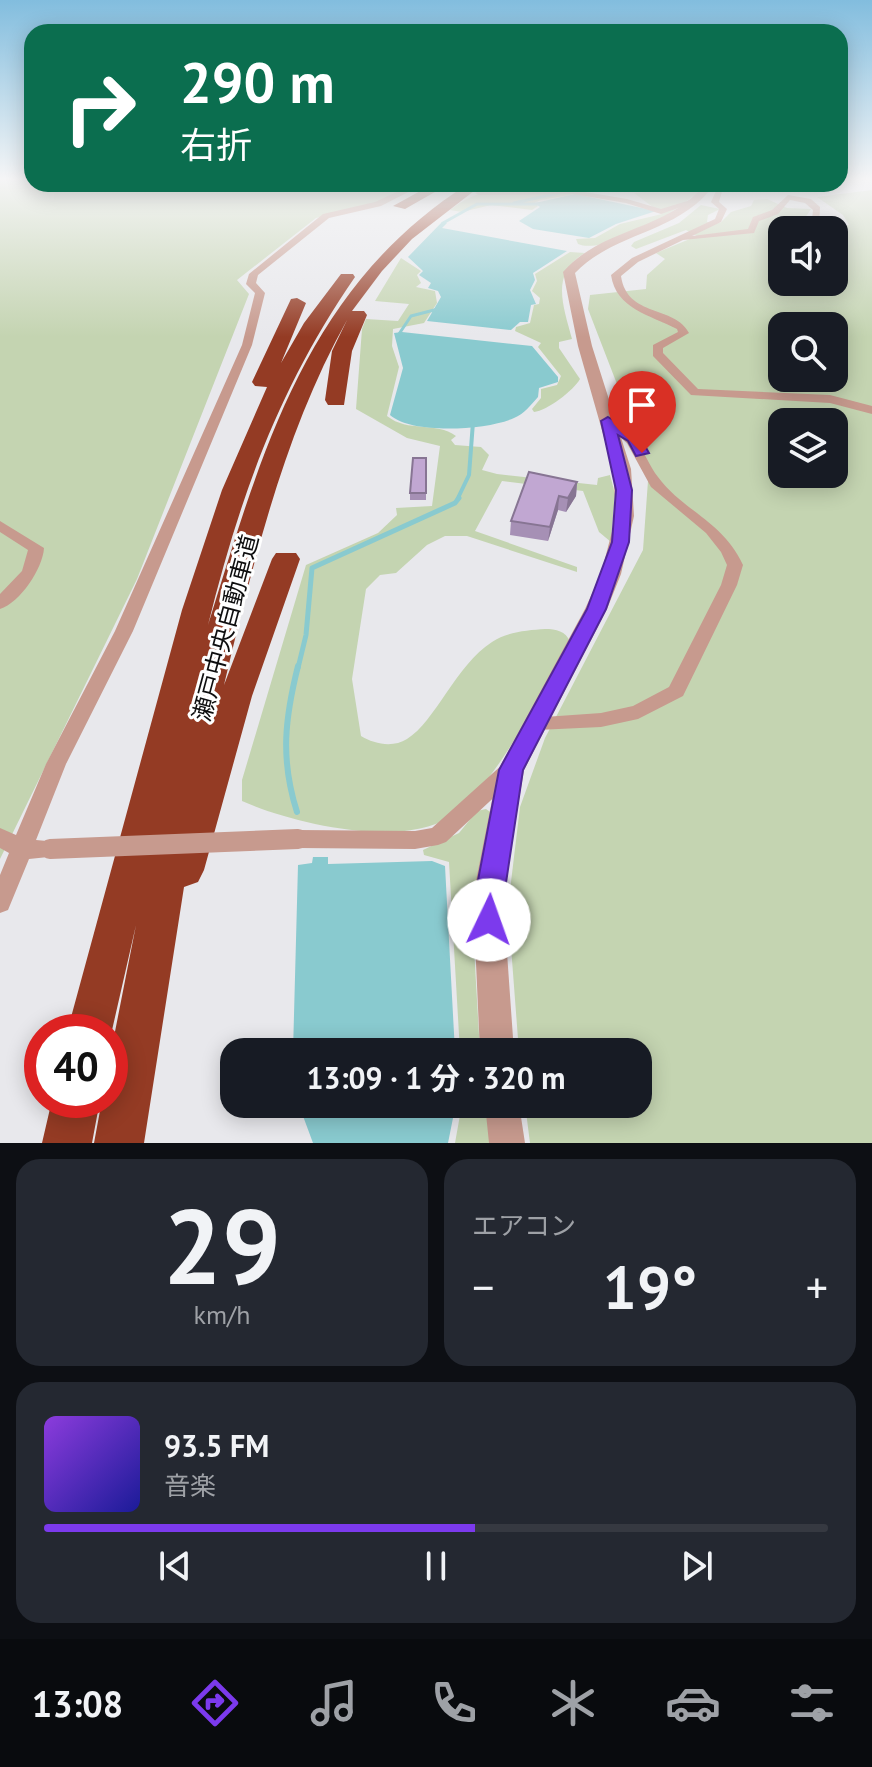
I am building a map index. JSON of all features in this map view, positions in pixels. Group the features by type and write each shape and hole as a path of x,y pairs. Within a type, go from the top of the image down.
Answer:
{"highway":[{"name":"瀬戸中央自動車道","path":"94,1014 144,812 222,529 267,412 317,315 348,276 395,230"},
{"name":"瀬戸中央自動車道","path":"119,1143 155,931 223,628 252,526 295,407 326,340 362,284 391,251 415,230"},
{"path":"336,400 342,351 391,251"},
{"path":"222,529 248,419 297,303"},
{"path":"155,931 188,862 236,696 286,559"},
{"path":"67,1143 72,1118"}],"street":[{"path":"0,903 24,850 56,764 124,631 247,345 260,293 251,284 254,274 308,230"},
{"path":"496,1038 488,896 511,770 596,609 620,542 624,490 569,272 584,257 646,230"},
{"path":"696,230 635,260 615,280 619,291 634,305 681,327 684,333 657,347 657,354 695,392 830,399 872,410"},
{"path":"676,240 751,230"},
{"path":"537,723 601,720 638,712 676,691 729,585 735,565 700,519 654,482 634,439 608,421"},
{"path":"0,525 36,548 37,557 32,570 0,604"},
{"path":"0,837 24,850 298,839 415,840 438,836 511,770"},
{"path":"504,1118 507,1143"}],"green space":[{"path":"0,230 300,230 237,280 249,294 137,579 0,859"},
{"path":"609,230 638,230 591,246 578,244 576,239 595,238"},
{"path":"662,230 685,230 636,249 631,246"},
{"path":"687,230 768,230 768,296 848,296 848,230 872,230 872,1143 530,1143 527,1118 652,1118 652,1038 518,1038 508,907 520,807 545,738 643,550 649,467 588,309 590,295 646,289 647,275 665,259 656,253 697,236"},
{"path":"570,252 585,253 574,261 563,280 563,302 572,339 559,342 559,348 580,379 560,399 534,412 532,409 541,398 541,389 557,385 561,376 538,347 541,343 515,331 516,327 530,323 534,305 539,304 540,298 532,291 537,281 535,274"},
{"path":"401,258 421,271 417,275 421,283 416,287 435,291 437,303 424,323 393,329 392,346 399,367 387,416 404,424 448,432 456,436 451,440 455,445 481,447 489,455 482,470 597,485 598,478 610,475 615,494 611,542 599,532 583,491 502,481 475,531 577,567 577,572 467,536 445,536 427,545 396,573 380,575 366,589 352,679 361,736 378,743 402,742 417,731 467,664 492,642 518,632 549,629 563,633 570,642 517,737 467,802 449,817 428,826 375,832 316,824 242,801 242,780 306,565 378,533 397,515 396,508 432,506 440,446 407,438 356,409 362,329 366,319 398,321 409,304 375,301"},
{"path":"486,809 493,814 472,913 479,1038 459,1038 449,862 424,855 423,850 459,833 477,811"},
{"path":"459,1118 487,1118 490,1143 455,1143"}],"water":[{"path":"434,230 455,230 567,251 533,273 535,280 530,290 536,304 531,305 528,322 520,322 511,330 427,321 441,297 438,291 428,288 431,283 419,275 423,271 408,257"},
{"path":"541,230 604,230 589,238"},
{"path":"394,333 532,346 558,377 558,382 539,388 538,397 527,409 502,422 469,428 415,426 390,415 403,368"},
{"path":"313,857 328,857 328,864 432,861 445,866 454,1038 293,1038 298,865 312,863"},
{"path":"304,1118 453,1118 448,1143 313,1143"}],"building":[{"path":"413,458 426,458 426,493 410,493"},
{"path":"529,472 577,482 568,498 559,496 550,527 511,521"}],"waterway":[{"path":"399,334 411,316 438,309"},
{"path":"457,500 469,475 473,422"},
{"path":"298,668 306,635 312,568 455,503 459,498"},
{"path":"297,812 288,774 286,739 298,666"}],"route":[{"path":"489,920 488,896 511,770 596,609 620,542 625,516 622,469 608,421 634,439 642,453"}]}
